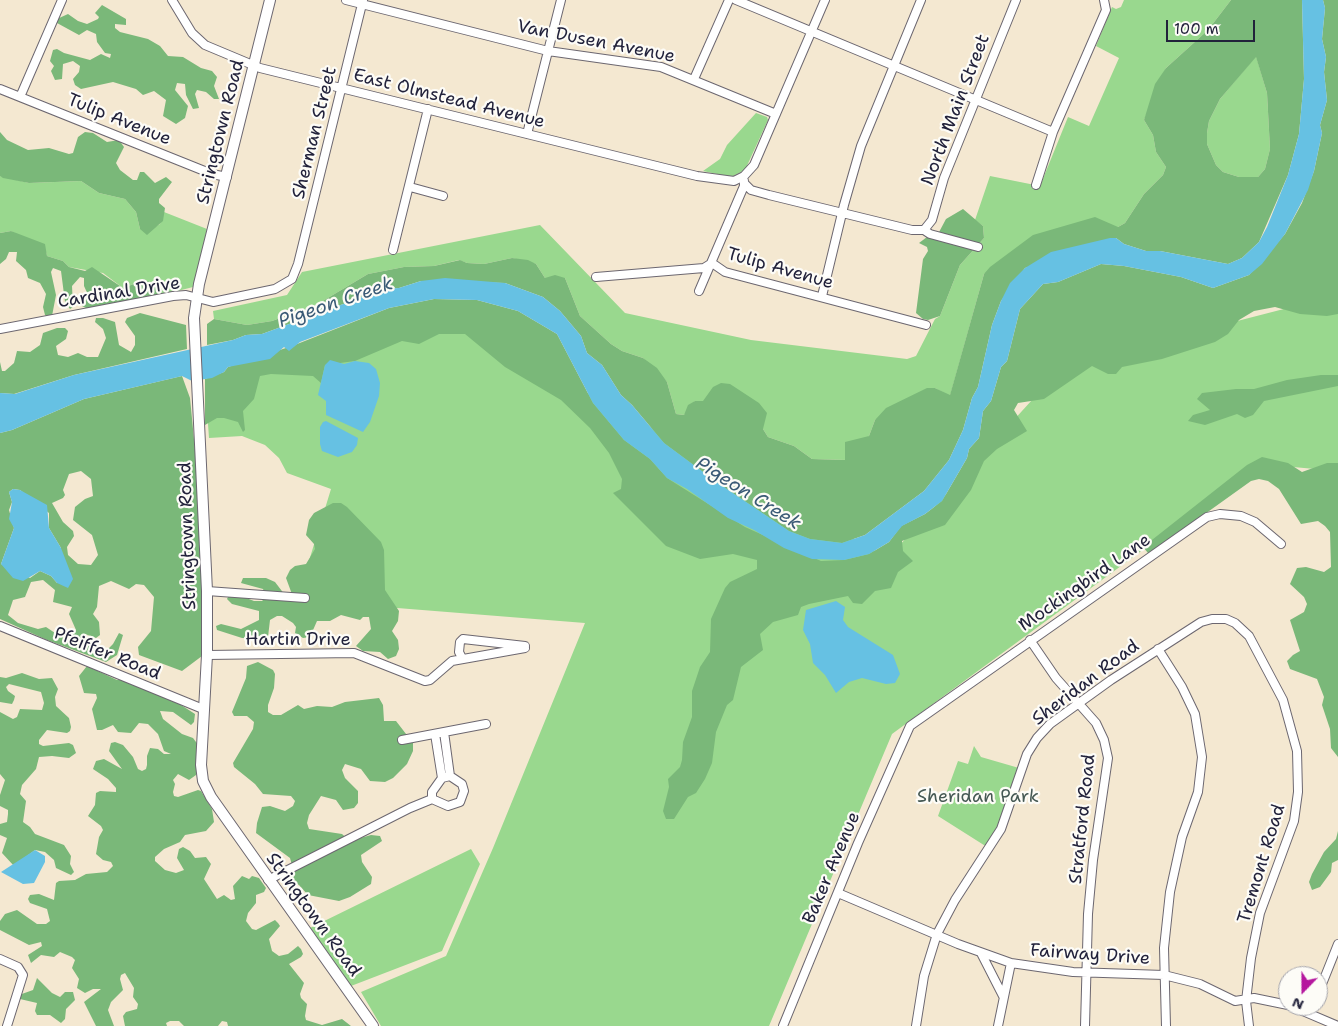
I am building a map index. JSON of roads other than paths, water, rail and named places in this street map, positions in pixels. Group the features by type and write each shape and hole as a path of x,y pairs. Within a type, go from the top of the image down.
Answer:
{"main road":[{"name":"Stringtown Road","path":"270,0 197,298 194,346 208,591 207,655 200,754 203,781 211,797 373,1026"}],"street":[{"path":"20,96 62,0"},
{"name":"East Olmstead Avenue","path":"172,0 192,33 205,45 254,66 711,178 734,181 744,180"},
{"name":"Van Dusen Avenue","path":"346,0 363,2 548,51 661,67 776,114"},
{"path":"527,134 561,0"},
{"path":"694,79 729,0"},
{"path":"736,0 1053,132"},
{"path":"699,291 712,263 744,180 754,165 825,0"},
{"path":"822,296 861,146 921,0"},
{"name":"North Main Street","path":"924,230 932,220 944,178 1016,0"},
{"path":"1036,184 1053,132 1106,10 1105,1"},
{"name":"Sherman Street","path":"295,273 363,2"},
{"name":"Tulip Avenue","path":"0,89 212,174 227,177"},
{"path":"393,250 428,109"},
{"path":"744,180 750,190 912,230 924,230 930,234 978,247"},
{"path":"410,187 443,196"},
{"name":"Tulip Avenue","path":"596,276 704,268 712,263 725,272 822,296 926,325"},
{"name":"Cardinal Drive","path":"0,329 167,297 186,295 213,302 275,289 285,285 295,273"},
{"name":"Mockingbird Lane","path":"912,724 1207,517 1220,514 1241,516 1255,522 1281,544"},
{"path":"208,591 306,598"},
{"name":"Sheridan Road","path":"916,1026 924,976 937,934 955,900 1001,830 1032,746 1050,724 1158,649 1201,622 1220,619"},
{"name":"Tremont Road","path":"1220,619 1234,623 1244,630 1268,670 1283,700 1290,720 1298,765 1298,792 1294,821 1258,921 1246,1001 1249,1026"},
{"name":"Pfeiffer Road","path":"0,626 204,709"},
{"name":"Hartin Drive","path":"207,655 354,652 425,682 434,677 446,664 462,658 525,648 524,644 463,639 460,642 459,652 462,658"},
{"name":"Stratford Road","path":"1030,640 1056,678 1096,722 1104,740 1108,758 1093,860 1085,973 1085,1026"},
{"path":"1158,649 1182,687 1195,714 1202,757 1198,792 1182,837 1171,885 1166,924 1164,975 1166,1026"},
{"path":"402,740 486,724"},
{"name":"Baker Avenue","path":"784,1026 904,736 912,724"},
{"path":"432,799 432,792 446,777 444,732"},
{"path":"435,734 446,777"},
{"path":"268,880 360,832 432,799 448,806 460,802 463,797 462,784 446,777"},
{"name":"Fairway Drive","path":"838,893 981,953 1011,963 1055,971 1164,975 1200,984 1232,1000 1246,1001 1254,998 1278,1002"},
{"path":"1328,969 1338,944"},
{"path":"981,953 1003,996"},
{"path":"0,959 18,967 23,976 7,1026"},
{"path":"998,1026 1011,963"},
{"name":"Fairway Drive","path":"1322,1016 1338,1026"}],"water":[{"path":"1302,0 1323,0 1325,8 1322,39 1326,57 1324,72 1327,100 1320,125 1322,133 1308,190 1285,234 1262,264 1249,275 1213,288 1181,277 1124,266 1101,264 1058,282 1043,284 1020,309 1007,361 1001,367 991,401 983,411 979,438 969,449 967,458 942,501 925,514 902,526 889,542 869,554 844,560 812,559 784,548 754,530 728,518 687,489 667,478 650,459 624,440 593,403 557,334 518,311 477,300 434,299 389,308 300,342 289,351 284,347 270,359 228,367 224,372 212,378 192,381 182,376 84,399 12,430 0,433 0,393 15,394 74,375 233,340 246,335 262,334 384,289 399,288 421,281 445,278 505,283 543,297 560,311 581,336 587,353 602,365 621,395 632,405 664,443 718,483 789,531 810,539 842,543 865,535 924,491 949,460 963,430 972,398 978,387 992,325 1001,301 1010,283 1025,268 1051,252 1110,238 1116,238 1124,244 1146,251 1160,251 1228,264 1242,258 1259,242 1288,175 1299,134 1304,79"},
{"path":"330,360 344,364 355,361 369,363 376,369 380,383 379,396 370,422 363,432 326,415 326,401 318,395 325,365"},
{"path":"326,421 358,438 357,445 352,452 338,457 322,451 320,427"},
{"path":"13,489 20,490 47,505 49,528 61,548 73,579 68,588 40,571 23,581 13,578 1,564 14,528 9,519 12,502 9,492"},
{"path":"836,601 845,607 843,620 848,627 893,655 900,674 895,683 886,684 862,678 849,682 836,693 825,675 813,663 810,644 803,630 806,610"},
{"path":"35,850 45,856 45,862 34,883 23,884 1,872"}],"water label":[{"name":"Pigeon Creek","path":"336,303"},
{"name":"Pigeon Creek","path":"748,494"}],"park label":[{"name":"Sheridan Park","path":"978,797"}]}
